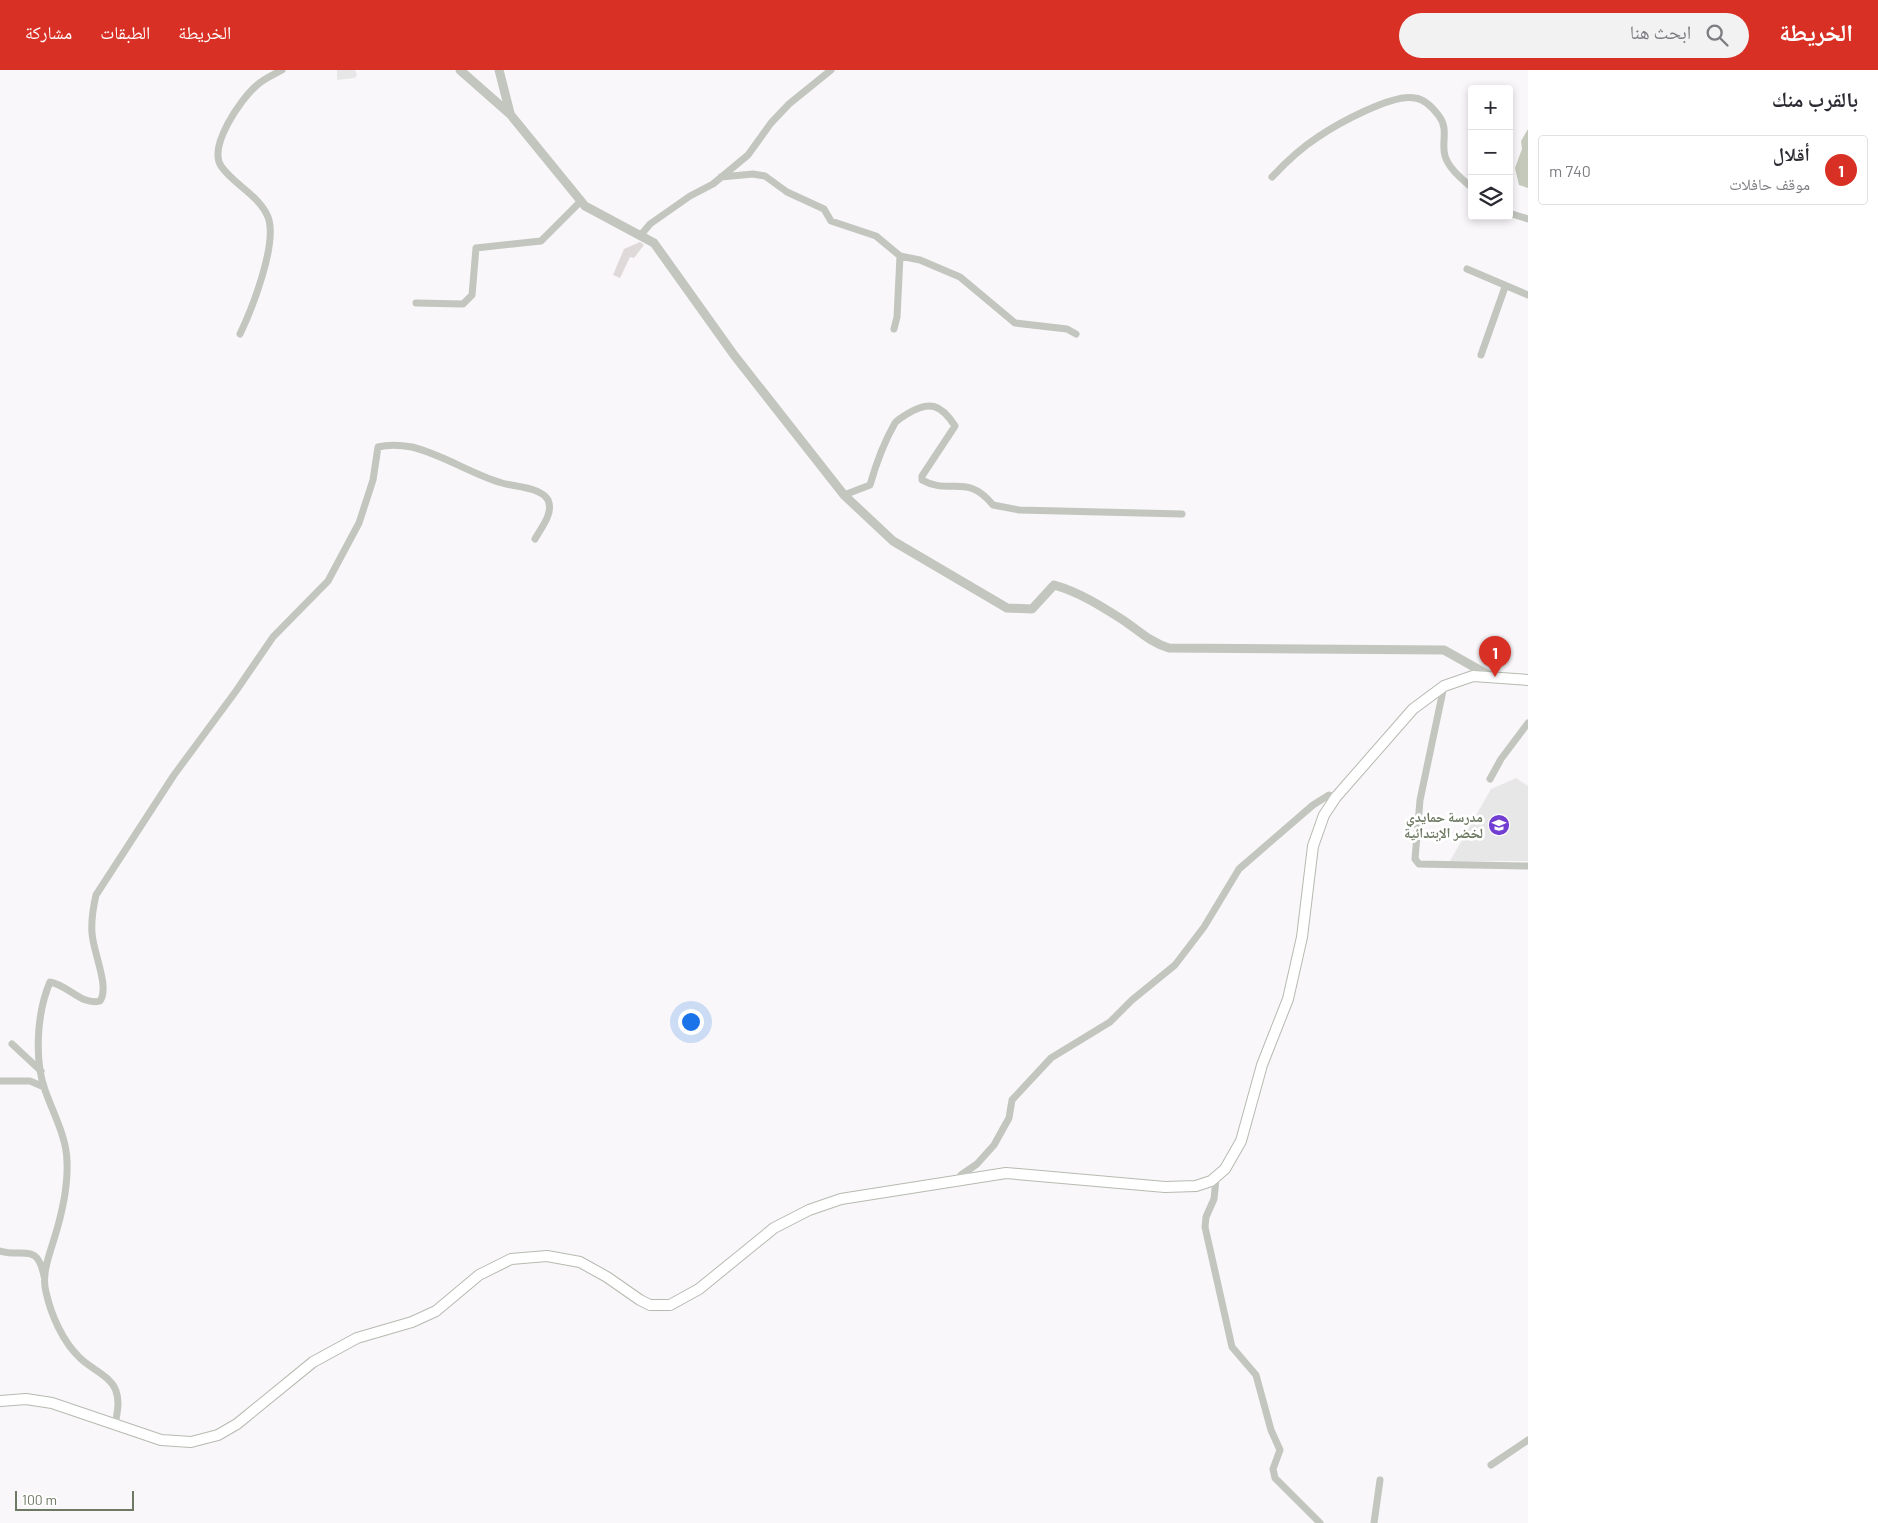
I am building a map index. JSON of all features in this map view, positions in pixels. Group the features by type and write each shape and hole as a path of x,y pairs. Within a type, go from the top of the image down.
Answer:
{"main road":[{"path":"0,1401 26,1399 52,1403 161,1440 191,1442 218,1435 254,1412 313,1362 356,1338 412,1322 436,1311 479,1275 511,1259 547,1256 580,1262 608,1277 640,1300 650,1304 670,1305 699,1289 774,1228 809,1210 842,1199 1006,1173 1179,1188 1196,1186 1216,1179 1234,1157 1241,1141 1262,1065 1288,999 1302,937 1313,846 1324,815 1336,797 1413,710 1444,686 1473,676 1528,680"}],"street":[{"path":"240,334 265,268 269,234 268,217 255,199 222,167 218,156 224,134 238,106 256,85 282,70"},
{"path":"460,70 510,114 586,206 654,243 734,355 844,496 893,541 1007,608 1032,609 1054,585 1073,590 1122,619 1159,645 1169,648 1444,650 1492,677"},
{"path":"499,70 510,114"},
{"path":"640,236 650,224 721,177 748,155 771,123 789,104 831,70"},
{"path":"1272,177 1289,159 1318,136 1385,103 1408,97 1417,98 1428,104 1440,117 1444,126 1444,155 1451,168 1468,184"},
{"path":"721,177 753,174 765,176 787,192 824,209 831,221 876,236 900,256 920,260 960,277 1015,323 1067,329 1076,334"},
{"path":"416,303 463,304 472,295 476,248 541,240 581,201"},
{"path":"1513,214 1528,219"},
{"path":"894,329 897,318 900,256"},
{"path":"1467,269 1505,287 1528,295"},
{"path":"1481,355 1505,287"},
{"path":"844,496 870,484 896,421 919,406 935,406 947,413 955,426 922,476 922,480 932,486 971,486 984,494 993,505 1019,510 1182,514"},
{"path":"115,1425 118,1404 116,1390 107,1379 81,1359 69,1345 56,1321 45,1291 49,1256 67,1180 65,1144 44,1087 39,1048 42,1013 50,982 64,986 88,1001 100,1001 104,996 105,988 95,957 92,934 91,914 96,895 174,775 225,707 273,637 328,581 358,523 373,480 378,448 390,444 433,453 501,483 537,492 546,498 550,506 549,515 535,539"},
{"path":"1444,686 1420,800 1415,859 1419,864 1528,866"},
{"path":"1490,779 1500,759 1528,723"},
{"path":"957,1181 961,1175 978,1164 994,1146 1009,1118 1012,1100 1051,1058 1110,1022 1132,1000 1175,964 1204,927 1239,869 1313,805 1329,796 1336,797"},
{"path":"12,1044 41,1071"},
{"path":"0,1081 30,1081 44,1087"},
{"path":"1216,1179 1214,1199 1206,1217 1205,1228 1232,1347 1256,1375 1266,1415 1280,1450 1273,1469 1275,1478 1320,1523"},
{"path":"0,1250 31,1252 40,1261 45,1284"},
{"path":"1491,1465 1528,1440"},
{"path":"1374,1523 1380,1480"}],"shaded area":[{"path":"337,70 355,70 357,75 355,78 337,80"},
{"path":"1528,129 1528,188 1519,185 1515,168 1522,149 1521,141"},
{"path":"640,242 644,245 634,258 630,257 620,278 613,275 624,249"},
{"name":"مدرسة حمايدي لخضر الإبتدائية","path":"1516,778 1528,786 1528,861 1450,861 1491,789"}],"place":[{"name":"أقلال","path":"1495,677"},
{"name":"مدرسة حمايدي لخضر الإبتدائية","path":"1499,825"}]}
